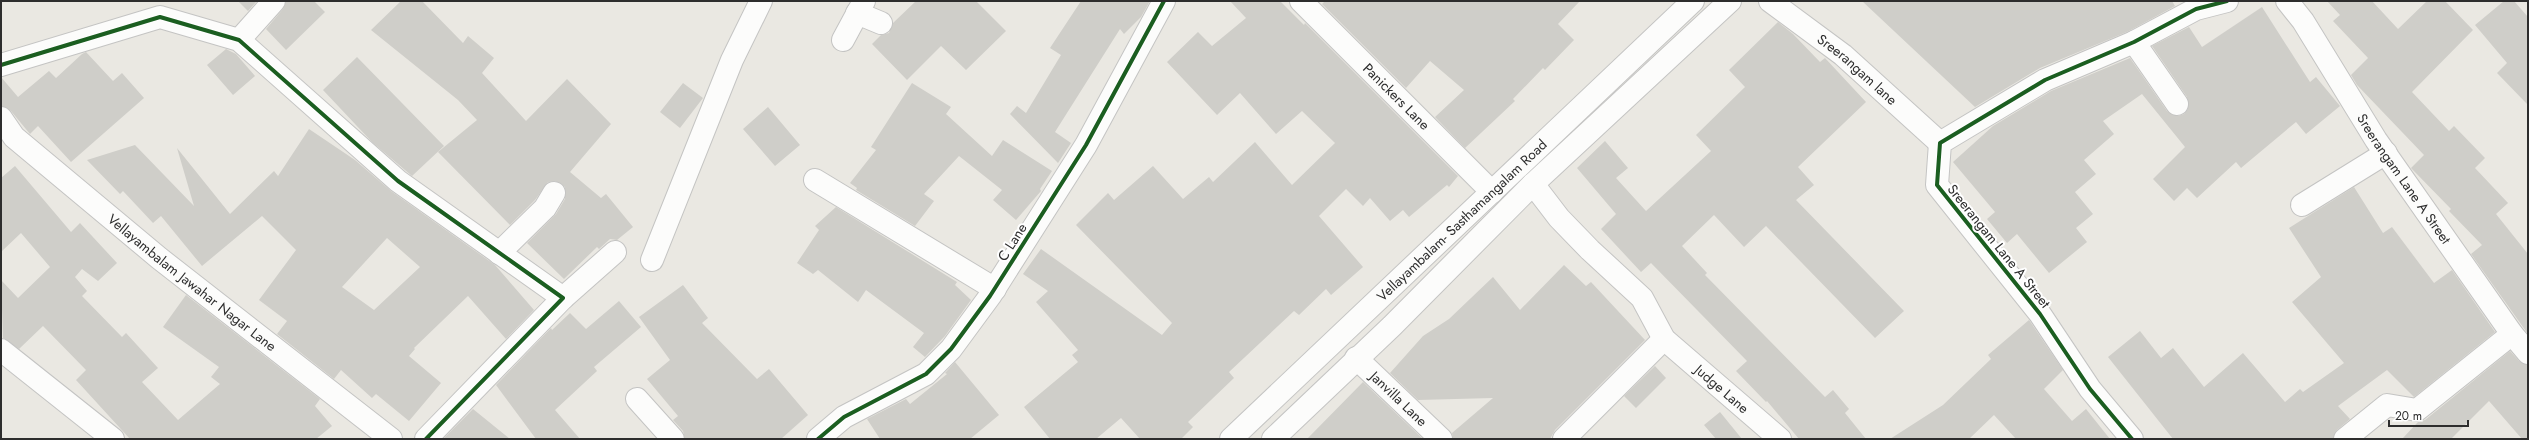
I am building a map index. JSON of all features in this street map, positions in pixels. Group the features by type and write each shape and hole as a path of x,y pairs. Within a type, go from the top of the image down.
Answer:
{"street":[{"path":"239,40 274,1"},
{"path":"652,260 732,60 761,1"},
{"name":"C Lane","path":"818,439 844,417 926,374 951,349 995,289 1086,145 1164,1"},
{"name":"Vellayambalam- Sasthamangalam Road","path":"1231,439 1693,1"},
{"name":"Vellayambalam- Sasthamangalam Road","path":"1273,439 1356,358 1392,326 1533,184 1730,1"},
{"name":"Sreerangam lane","path":"1770,1 1843,55 1940,144"},
{"path":"1940,144 2045,80 2134,42 2196,9 2227,1"},
{"name":"Sreerangam Lane A Street","path":"2287,1 2303,21 2386,153 2512,334 2528,353"},
{"name":"Panickers Lane","path":"1311,4 1492,192"},
{"path":"843,40 861,7 881,23"},
{"path":"1,65 160,17 239,40 398,181 563,298"},
{"path":"2134,42 2177,104"},
{"name":"Vellayambalam Jawahar Nagar Lane","path":"1,118 14,137 159,258 390,439"},
{"name":"Sreerangam Lane A Street","path":"1940,144 1936,184 2040,314 2090,389 2132,439"},
{"path":"2302,205 2386,153"},
{"path":"815,180 995,289"},
{"path":"1533,184 1559,218 1642,298 1664,339 1564,439"},
{"path":"499,253 545,208 554,193"},
{"path":"426,439 563,298 615,252"},
{"path":"2345,439 2387,405 2417,410 2512,334"},
{"name":"Judge Lane","path":"1664,339 1780,439"},
{"path":"1,350 113,439"},
{"name":"Janvilla Lane","path":"1356,358 1441,439"},
{"path":"637,399 673,439"}],"building":[{"path":"238,1 257,1 248,11"},
{"path":"286,1 314,1 325,12 286,50 266,29 283,9"},
{"path":"401,1 422,1 463,43 468,36 494,58 482,73 526,121 567,79 611,124 570,172 601,198 606,194 633,227 617,240 610,239 599,249 597,247 564,279 527,243 556,214 565,199 565,187 555,181 548,182 535,200 510,225 438,152 477,120 458,100 371,30"},
{"path":"916,1 976,1 1006,31 966,70 941,46 907,80 872,44 881,35 889,33 893,23"},
{"path":"1081,1 1150,1 1141,17 1124,34 1120,29 1055,132 1071,143 1058,163 1010,114 1017,106 1026,113 1061,55 1050,48"},
{"path":"1230,1 1280,1 1304,25 1305,23 1458,176 1449,187 1447,185 1409,217 1403,210 1390,221 1370,198 1363,206 1346,189 1319,216 1363,267 1331,295 1326,289 1299,315 1294,311 1229,372 1234,378 1188,422 1193,427 1181,439 1140,439 1121,418 1096,439 1050,439 1024,407 1078,362 1072,355 1078,350 1036,302 1048,291 1023,274 1041,249 1162,335 1172,323 1076,225 1108,193 1114,200 1153,166 1183,199 1209,177 1213,182 1255,142 1292,185 1335,143 1302,111 1276,134 1240,93 1217,115 1167,62 1198,32 1212,46 1246,18"},
{"path":"1325,1 1580,1 1558,24 1574,40 1545,70 1543,68 1513,99 1515,101 1465,148 1435,117 1464,90 1430,61 1406,88 1322,4"},
{"path":"1862,1 2172,1 2175,6 2129,31 2040,68 1975,107"},
{"path":"2327,1 2372,1 2398,29 2427,1 2445,1 2473,30 2412,92 2449,131 2454,126 2485,158 2475,168 2508,203 2496,214 2528,254 2528,334 2471,254 2482,245 2449,211 2451,209 2411,168 2424,155 2357,85 2351,75 2368,58 2333,21 2340,15"},
{"path":"2504,1 2514,1 2528,17 2528,105 2497,73 2507,63 2475,25"},
{"path":"2262,7 2310,82 2316,77 2340,106 2306,134 2296,122 2241,168 2236,162 2197,198 2187,188 2174,201 2153,179 2185,147 2142,94 2103,121 2114,134 2084,160 2096,174 2075,192 2093,214 2076,228 2087,242 2049,273 2017,234 2007,243 1987,219 1995,212 1953,162 1993,126 2051,91 2130,58 2167,111 2178,116 2184,114 2188,109 2187,97 2152,46 2189,27 2202,47"},
{"path":"1778,22 1793,34 1820,62 1825,58 1866,102 1798,167 1814,185 1796,200 1904,311 1875,338 1766,226 1744,247 1714,215 1682,246 1707,273 1705,275 1825,397 1833,390 1849,409 1845,413 1866,439 1799,439 1767,401 1766,402 1736,371 1747,361 1651,263 1641,272 1601,229 1616,214 1577,168 1605,141 1628,168 1616,178 1646,211 1711,151 1696,135 1745,87 1729,70"},
{"path":"226,49 236,54 255,76 233,95 207,65"},
{"path":"86,52 113,81 122,73 144,98 71,162 38,126 30,134 11,111 1,106 1,77 18,97 49,71 56,78"},
{"path":"357,57 444,146 412,176 372,142 323,90"},
{"path":"683,83 703,98 680,128 660,112"},
{"path":"912,83 951,107 946,114 992,156 1003,140 1052,171 1040,189 1041,191 1016,220 993,200 1002,190 959,156 924,194 934,201 915,226 856,190 857,188 850,183 876,150 871,147"},
{"path":"768,107 800,145 775,166 743,129"},
{"path":"309,129 355,160 391,191 495,265 534,310 506,339 468,296 414,348 415,349 409,356 441,383 409,421 376,394 372,398 341,370 334,379 277,334 287,321 259,300 296,250 262,216 202,266 161,216 153,223 123,191 120,194 87,160 135,145 194,206 177,148 230,214 274,171 278,176","holes":["387,238 420,267 374,310 342,287"]},
{"path":"15,166 71,232 80,223 117,263 98,281 82,269 75,277 87,291 82,296 122,337 126,333 158,368 142,382 178,420 220,384 211,377 219,367 163,327 186,295 320,399 315,406 332,426 316,439 130,439 76,380 86,370 43,326 19,349 3,338 1,280 18,298 50,267 21,233 1,252 1,178"},
{"path":"2354,187 2383,233 2392,227 2434,283 2452,270 2495,332 2414,397 2387,370 2338,406 2350,419 2337,430 2333,439 2173,439 2108,357 2140,331 2161,358 2173,348 2204,387 2243,353 2285,402 2300,389 2303,392 2344,363 2292,302 2321,277 2289,228"},
{"path":"836,207 957,282 955,285 971,300 945,336 925,357 913,347 924,333 866,290 858,302 818,270 813,274 797,263 819,230 815,226"},
{"path":"1564,265 1586,286 1591,282 1645,340 1555,430 1550,439 1453,439 1452,433 1493,398 1418,400 1390,373 1423,336 1449,319 1493,277 1520,310"},
{"path":"683,285 708,318 702,323 757,379 769,369 808,415 781,439 685,439 683,431 673,420 678,416 647,379 670,360 639,317"},
{"path":"619,301 641,327 594,367 597,371 555,410 580,439 536,439 496,385 551,328 552,330 570,313 586,329"},
{"path":"2029,320 2063,370 2044,389 2072,421 2086,409 2110,439 2016,439 1994,415 1969,439 1890,439 1943,405 1991,359 1988,355"},
{"path":"2510,351 2519,361 2528,365 2528,439 2522,439 2489,401 2451,439 2402,439 2418,422 2425,420"},
{"path":"955,362 999,415 970,439 880,439 867,419 906,399 910,404 947,374 945,373"},
{"path":"1655,366 1666,378 1636,408 1624,396"},
{"path":"1363,382 1423,439 1307,439"},
{"path":"473,409 510,439 443,439"},
{"path":"1720,412 1742,439 1716,439 1704,425"}],"cycle path":[{"path":"818,439 844,417 926,374 951,349 990,296 1086,145 1164,1"},
{"path":"2132,439 2090,389 2040,314 1937,185 1940,143 2045,80 2134,42 2196,9 2227,1"},
{"path":"1,65 160,17 239,40 398,181 563,298 426,439"}]}
